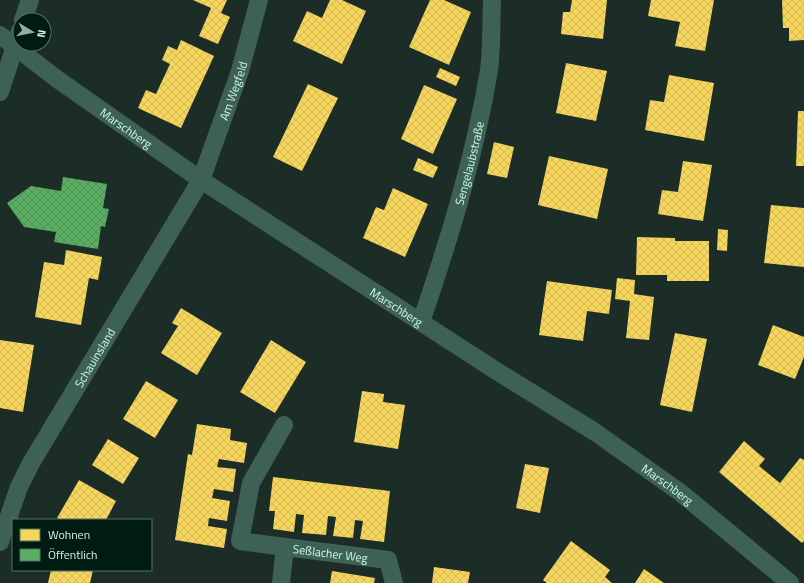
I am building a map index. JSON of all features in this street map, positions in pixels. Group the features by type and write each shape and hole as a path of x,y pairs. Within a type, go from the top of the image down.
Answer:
{"street":[{"path":"26,12 30,0"},
{"name":"Am Wegfeld","path":"201,180 240,71 259,0"},
{"name":"Sengelaubstraße","path":"421,322 449,239 478,126 489,68 492,0"},
{"name":"Marschberg","path":"0,35 12,38"},
{"path":"0,92 13,52"},
{"name":"Marschberg","path":"34,52 201,180 498,372 595,432 675,488 790,583"},
{"name":"Schauinsland","path":"0,542 19,487 31,463 201,180"},
{"path":"284,425 251,483 240,541 285,548"},
{"name":"Seßlacher Weg","path":"281,583 285,548 388,560 394,583"}],"building: Wohnen":[{"path":"193,0 227,0 221,13 230,17 218,44 199,36 211,8"},
{"path":"330,0 342,0 366,11 342,64 293,41 307,11 322,18"},
{"path":"430,0 444,0 471,12 449,65 409,47"},
{"path":"572,0 607,0 603,39 561,34 563,12 570,12"},
{"path":"651,0 714,0 705,51 675,46 680,22 648,16"},
{"path":"782,0 804,0 804,40 789,41 789,28 783,28"},
{"path":"181,40 214,56 181,128 138,108 146,90 156,94 170,64 162,60 168,46 177,50"},
{"path":"566,63 607,71 596,121 556,113"},
{"path":"440,68 460,77 456,86 436,77"},
{"path":"669,75 714,83 704,141 645,130 650,100 664,102"},
{"path":"308,84 338,98 302,171 273,157"},
{"path":"424,85 457,99 433,154 401,139"},
{"path":"798,111 804,111 804,166 796,166"},
{"path":"494,142 514,147 507,178 487,174"},
{"path":"549,156 608,169 597,219 538,205"},
{"path":"418,158 438,167 433,178 413,170"},
{"path":"683,161 712,165 703,221 658,214 662,190 678,192"},
{"path":"393,188 428,204 405,257 363,238 376,207 384,210"},
{"path":"771,205 804,208 804,267 764,263"},
{"path":"718,229 728,230 727,251 717,250"},
{"path":"637,237 675,238 675,241 709,241 709,281 667,281 667,275 636,275"},
{"path":"66,250 102,257 98,280 89,278 81,325 35,317 44,262 64,265"},
{"path":"617,278 635,280 634,294 654,297 649,340 626,338 630,301 615,299"},
{"path":"547,281 612,290 609,314 587,311 583,341 539,335"},
{"path":"181,308 222,333 197,375 161,353 178,326 172,323"},
{"path":"773,325 804,337 804,357 795,379 758,365"},
{"path":"675,333 707,339 692,412 660,405"},
{"path":"0,340 34,345 23,412 0,408"},
{"path":"271,340 306,362 275,413 240,392"},
{"path":"146,381 178,400 155,438 123,419"},
{"path":"362,391 384,394 383,402 405,405 398,449 354,442"},
{"path":"197,424 231,429 230,440 247,443 244,463 219,459 217,467 236,469 233,492 214,489 212,498 230,501 227,521 209,518 208,526 227,529 224,548 175,540 188,454 192,455"},
{"path":"108,439 139,458 123,484 92,465"},
{"path":"744,441 765,459 759,466 780,483 800,458 804,460 804,541 802,543 719,472"},
{"path":"525,464 549,468 540,513 516,508"},
{"path":"273,477 390,491 384,542 360,539 363,521 355,520 353,538 333,536 336,517 328,516 326,535 302,533 304,515 296,514 294,532 273,529 275,511 269,511"},
{"path":"79,480 116,501 107,519 57,518"},
{"path":"571,541 610,570 605,577 612,583 547,583 543,580"},
{"path":"434,567 470,572 468,583 432,583"},
{"path":"644,569 664,583 635,583"},
{"path":"51,571 93,571 90,583 48,583"},
{"path":"332,571 375,578 374,583 330,583"}],"building: Öffentlich":[{"path":"63,177 107,184 103,208 109,209 105,227 101,226 98,249 54,242 56,232 24,227 7,203 31,186 61,191"}]}
